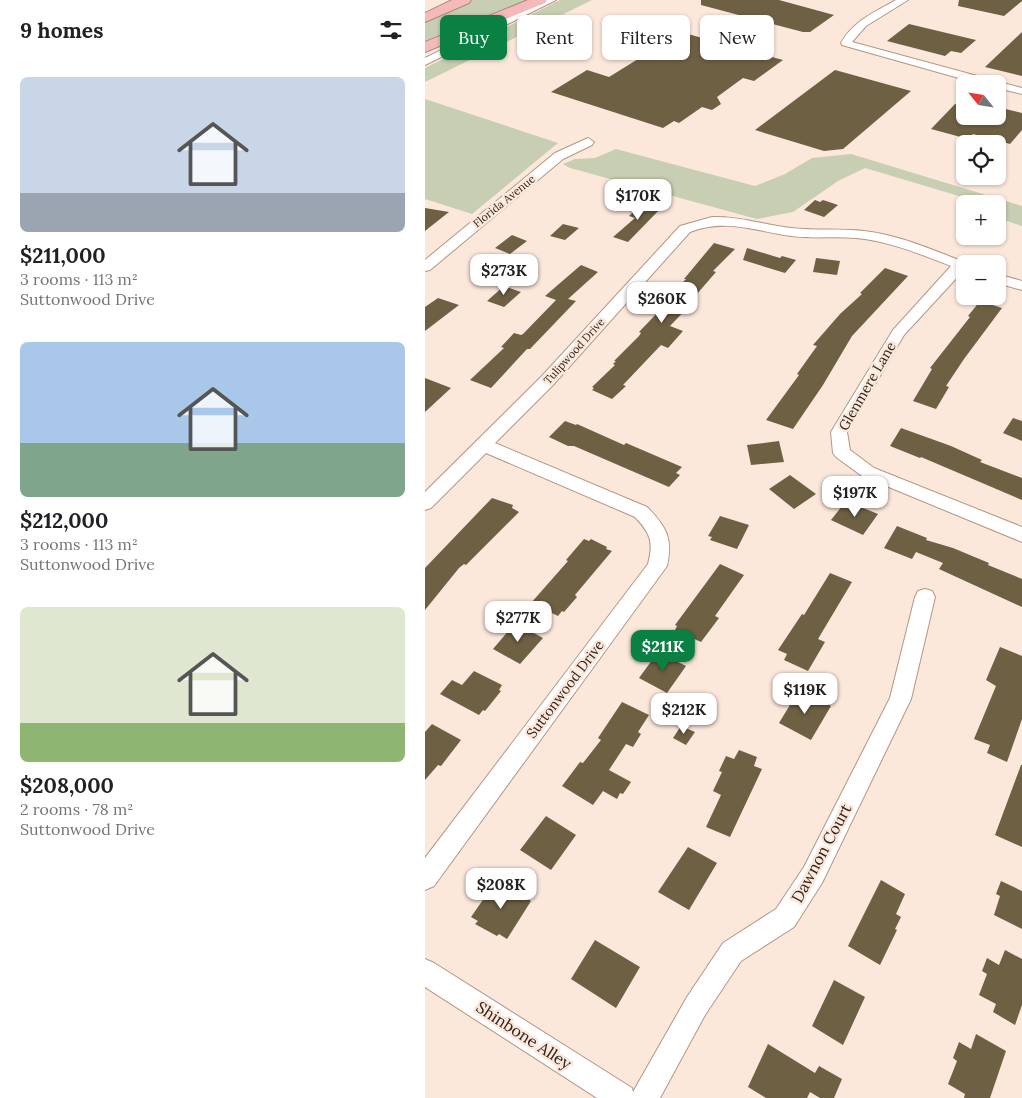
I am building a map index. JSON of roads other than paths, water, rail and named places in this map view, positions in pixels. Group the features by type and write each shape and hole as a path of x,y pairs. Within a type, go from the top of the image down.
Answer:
{"highway":[{"path":"425,18 464,0"},
{"path":"425,47 540,0"}],"street":[{"path":"425,62 551,0"},
{"path":"903,0 875,15 851,34 846,43 959,75"},
{"path":"1006,87 1022,91"},
{"name":"Florida Avenue","path":"428,262 559,156 588,142"},
{"name":"Tulipwood Drive","path":"425,503 547,380 685,229 701,222 720,220 800,234 867,235 889,240 956,264"},
{"name":"Glenmere Lane","path":"956,273 898,333 839,432 842,453 868,472 1022,535"},
{"path":"1006,281 1022,286"},
{"name":"Suttonwood Drive","path":"425,878 657,566 662,548 657,528 641,512 484,445"},
{"name":"Dawnon Court","path":"645,1098 696,1006 733,952 785,918 813,875 900,699 925,597"},
{"name":"Shinbone Alley","path":"425,972 622,1098"}]}
